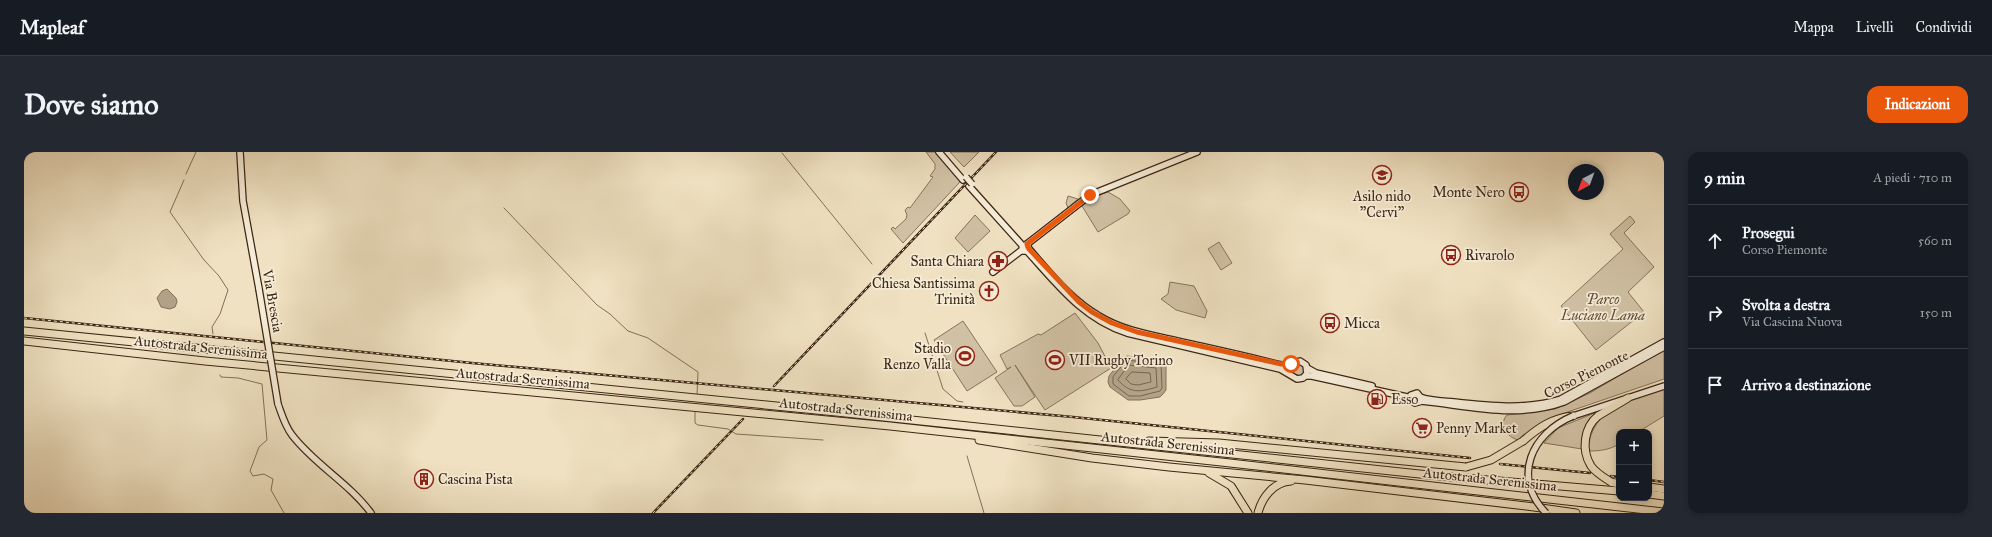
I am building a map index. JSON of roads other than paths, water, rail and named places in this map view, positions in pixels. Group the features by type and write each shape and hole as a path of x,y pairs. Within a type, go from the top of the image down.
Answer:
{"highway":[{"name":"Autostrada Serenissima","path":"24,331 836,412 1429,475 1616,491"},
{"name":"Autostrada Serenissima","path":"24,341 213,362 890,426 1664,512"},
{"path":"1616,483 1611,482 1596,472 1590,464 1585,451 1588,430 1598,416 1628,398"},
{"path":"1103,440 1122,438 1169,442 1219,442 1466,466 1482,463 1501,456 1551,421 1562,417 1573,416"},
{"path":"890,426 1092,458 1534,506 1576,513"},
{"path":"1169,467 1202,472 1222,479 1237,493 1248,513"},
{"path":"1258,513 1263,498 1271,490 1286,481 1305,480"},
{"path":"1652,487 1664,489"},
{"path":"1652,494 1664,496"}],"main road":[{"name":"Via Brescia","path":"240,152 242,201 259,289 278,404 284,422 292,435 372,513"},
{"path":"939,152 965,178"},
{"path":"943,152 1074,302 1108,326 1127,333 1280,369 1297,379 1305,376 1312,376 1410,397 1417,393 1420,399 1415,403 1410,397 1316,372 1307,368 1300,361 1281,364 1137,332 1112,323 1095,314 1079,302 1026,247"},
{"path":"993,272 1090,195 1197,152"},
{"name":"Corso Piemonte","path":"1420,399 1500,406 1530,406 1545,404 1568,395 1664,342"},
{"name":"Corso Piemonte","path":"1420,399 1505,412 1547,408 1564,402 1664,347"},
{"path":"1290,375 1289,369 1293,362"},
{"path":"1305,376 1307,368"},
{"path":"1546,513 1537,502 1532,492 1528,474 1530,459 1544,434 1560,421 1664,386"}],"water":[{"path":"167,289 176,298 177,302 175,307 170,309 161,307 157,298 162,291"},
{"path":"1127,356 1163,360 1166,364 1166,390 1160,397 1128,400 1110,387 1108,382 1109,376 1123,358"}],"waterway":[{"path":"186,174 196,152"},
{"path":"782,153 872,264"},
{"path":"184,180 170,212 204,260 219,276 228,290 220,314 212,327 213,334"},
{"path":"504,208 597,305 610,314 628,331 648,338 698,372 697,395"},
{"path":"925,333 943,389 957,401 963,402"},
{"path":"220,375 221,377 238,378 262,384 267,440 259,447 250,471 253,476 264,474 273,479 271,490 284,513"},
{"path":"695,410 695,423 698,425 728,429 736,434 823,440"},
{"path":"967,456 984,513"}],"railway":[{"path":"774,386 996,152"},
{"path":"24,318 472,363 1073,417 1470,458"},
{"path":"653,513 743,419"},
{"path":"1500,464 1590,473"},
{"path":"1611,476 1616,477"},
{"path":"1652,480 1664,482"}],"place":[{"name":"Asilo nido \"Cervi\"","path":"1382,175"},
{"name":"Monte Nero","path":"1519,192"},
{"name":"Rivarolo","path":"1451,255"},
{"name":"Santa Chiara","path":"998,261"},
{"name":"Chiesa Santissima Trinità","path":"989,291"},
{"name":"Micca","path":"1330,323"},
{"name":"Stadio Renzo Valla","path":"965,356"},
{"name":"VII Rugby Torino","path":"1055,360"},
{"name":"Esso","path":"1377,399"},
{"name":"Penny Market","path":"1422,428"},
{"name":"Cascina Pista","path":"424,479"}],"park label":[{"name":"Parco Luciano Lama","path":"1603,308"}]}
